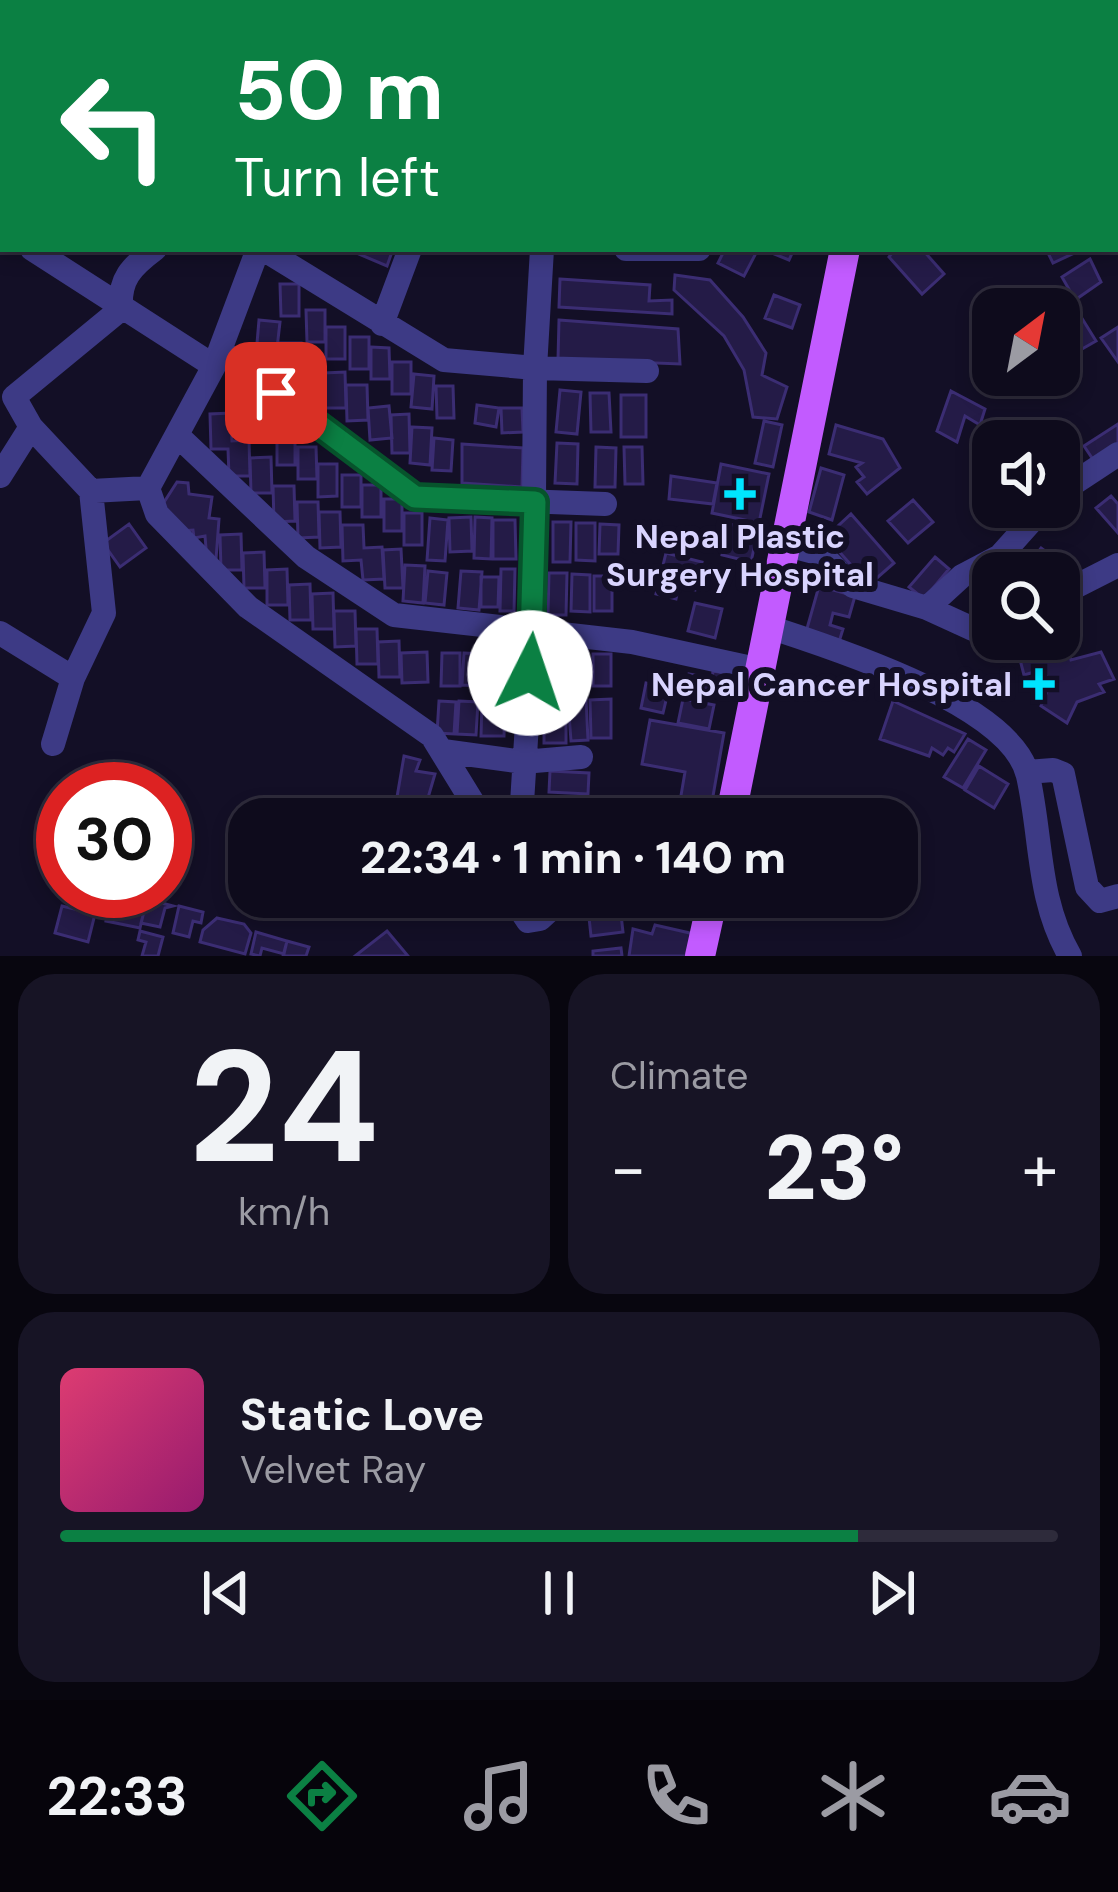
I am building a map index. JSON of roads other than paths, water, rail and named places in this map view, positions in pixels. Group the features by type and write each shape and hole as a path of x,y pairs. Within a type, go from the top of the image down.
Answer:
{"main road":[{"path":"734,798 844,252"},
{"path":"700,956 708,918"}],"street":[{"path":"37,252 121,309 217,358 415,497 605,504"},
{"path":"121,309 120,286 150,252"},
{"path":"260,252 217,358 148,488 157,514 248,607 432,736 471,798"},
{"path":"266,252 444,360 647,371"},
{"path":"382,324 409,252"},
{"path":"522,798 533,628 542,252"},
{"path":"53,743 73,678 104,614 91,491 16,406 19,390 121,309"},
{"path":"0,476 31,427"},
{"path":"178,437 306,557 394,615 632,642 761,670"},
{"path":"1080,479 1118,454"},
{"path":"91,491 148,488"},
{"path":"927,608 962,576 1000,556 1025,528"},
{"path":"783,544 820,554 853,586 927,608 972,629"},
{"path":"1080,584 1118,565"},
{"path":"770,627 864,658 968,712 1019,754 1028,772 1043,887 1070,956"},
{"path":"0,633 73,678"},
{"path":"443,751 523,762 581,757"},
{"path":"1028,772 1063,774 1087,887 1100,901 1118,896"}],"place":[{"name":"Nepal Plastic Surgery Hospital","path":"740,494"},
{"name":"Nepal Cancer Hospital","path":"1039,684"}]}
